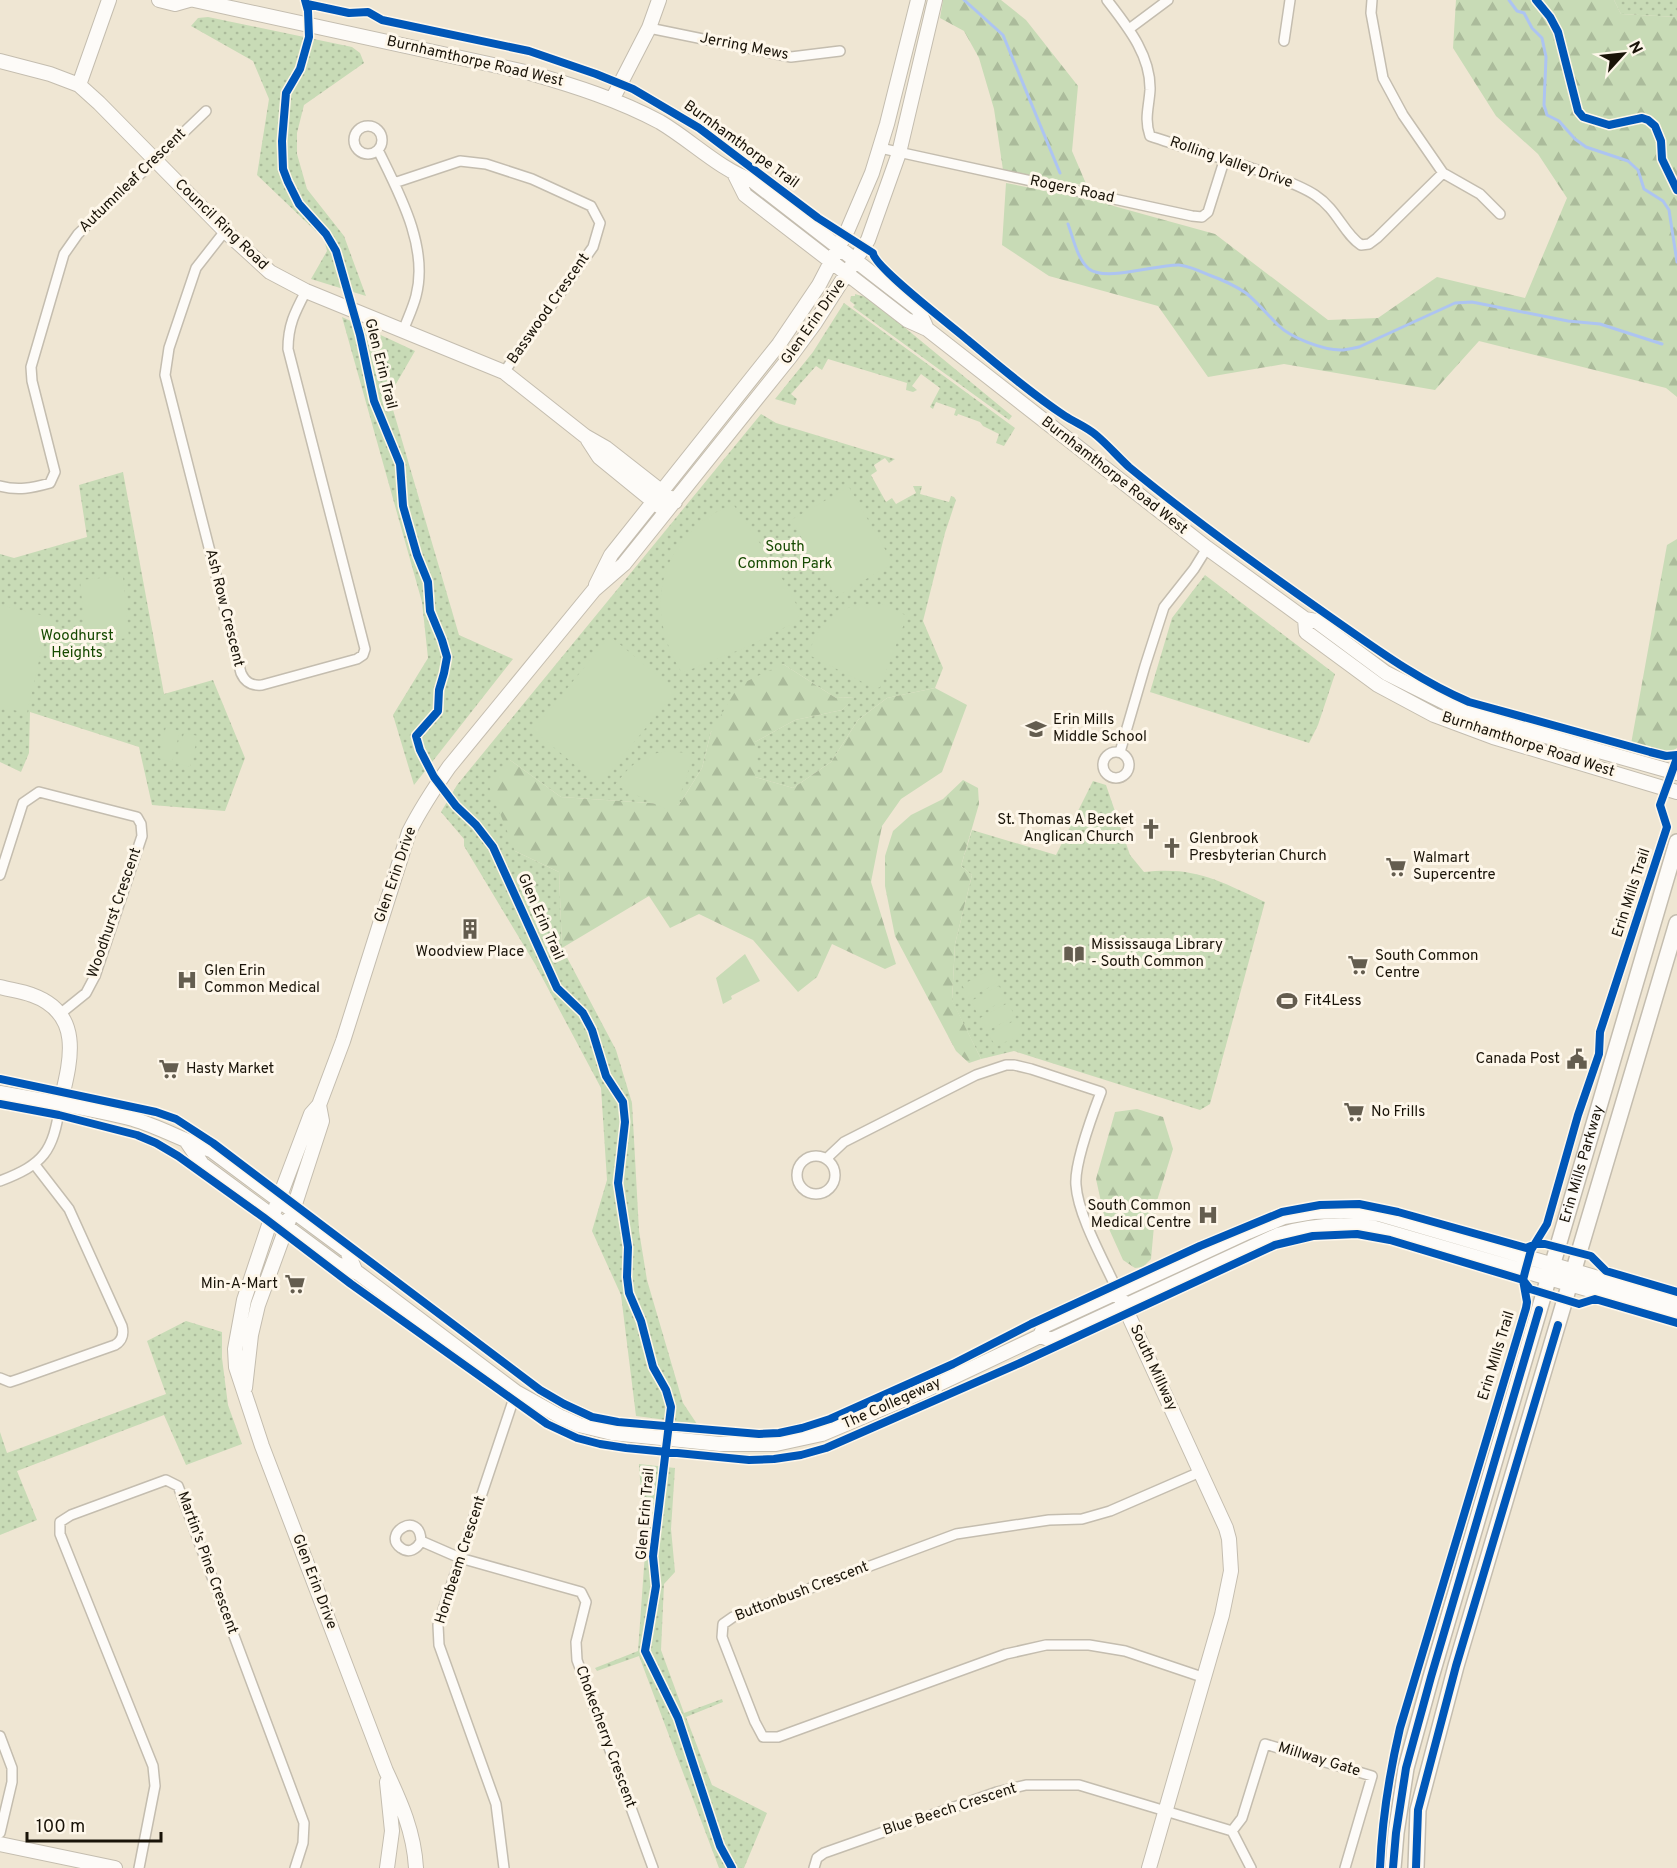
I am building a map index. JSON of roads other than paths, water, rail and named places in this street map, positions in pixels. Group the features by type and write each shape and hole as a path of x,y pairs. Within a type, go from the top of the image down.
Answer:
{"main road":[{"name":"Erin Mills Parkway","path":"1393,1868 1406,1768 1434,1665 1677,842"},
{"name":"Erin Mills Parkway","path":"1416,1868 1418,1810 1456,1666 1677,923"}],"street":[{"path":"79,85 109,0"},
{"path":"159,0 175,4 189,0"},
{"name":"Burnhamthorpe Road West","path":"194,0 530,73 579,87 630,106 687,139 735,175 753,181 918,309 927,329"},
{"path":"612,100 649,28 660,0"},
{"name":"Glen Erin Drive","path":"594,590 611,555 779,344 819,285 860,203 880,148 918,0"},
{"name":"Glen Erin Drive","path":"416,1868 412,1834 405,1812 386,1771 262,1446 236,1367 235,1349 244,1300 278,1200 311,1114 319,1105 348,1026 409,832 430,792 594,590 624,564 671,507 790,357 847,274 868,240 899,153 935,0"},
{"name":"Rolling Valley Drive","path":"1107,0 1129,29 1142,52 1149,71 1150,90 1146,124 1150,136 1225,159 1281,179 1314,194 1330,206 1352,239 1361,245 1370,244 1377,238 1443,173"},
{"path":"1129,29 1168,0"},
{"path":"1284,41 1290,0"},
{"path":"1372,0 1371,13 1383,78 1403,115 1443,173 1480,194 1500,214"},
{"name":"Jerring Mews","path":"649,28 791,57 840,51"},
{"name":"Council Ring Road","path":"0,61 50,74 79,85 225,231 270,272 306,291 504,372 585,436 606,448 671,507"},
{"name":"Autumnleaf Crescent","path":"0,486 26,489 50,483 54,477 55,472 32,381 31,367 64,254 78,234 206,111"},
{"name":"Rogers Road","path":"880,148 1202,217 1208,212 1225,159"},
{"path":"378,150 412,229 419,265 416,295 403,331"},
{"name":"Basswood Crescent","path":"394,183 460,161 486,164 532,179 591,206 600,223 593,247 504,372"},
{"name":"Burnhamthorpe Road West","path":"735,175 745,195 831,262 907,320 927,329 1207,548 1305,619 1316,621 1386,673 1420,692 1496,722 1677,774"},
{"name":"Ash Row Crescent","path":"225,231 196,268 169,348 165,375 241,673 246,682 254,685 262,685 357,659 366,647 288,349 290,323 306,291"},
{"path":"1120,752 1164,607 1194,569 1207,548"},
{"name":"Burnhamthorpe Road West","path":"1305,619 1305,632 1338,657 1378,685 1429,712 1493,737 1677,792"},
{"name":"Woodhurst Crescent","path":"0,875 23,803 39,792 137,817 141,824 142,837 95,976 86,993 60,1014"},
{"path":"0,987 31,994 48,1002 60,1014 70,1036 71,1055 52,1140 45,1154 35,1165 0,1181"},
{"name":"South Millway","path":"826,1159 844,1142 976,1075 1006,1065 1031,1069 1101,1092 1081,1153 1076,1184 1080,1205 1226,1528 1231,1571 1205,1678 1149,1868"},
{"name":"The Collegeway","path":"0,1093 132,1119 164,1129 187,1142 211,1150 347,1251 355,1270"},
{"name":"Glen Erin Drive","path":"245,1391 251,1335 258,1305 322,1121 319,1105"},
{"name":"The Collegeway","path":"187,1142 202,1164 337,1264 355,1270 516,1392 561,1417 597,1430 720,1444 776,1444 814,1436 843,1426 1040,1336 1044,1326 1248,1232 1284,1218 1313,1212 1341,1211 1379,1214 1550,1271"},
{"path":"814,1156 826,1159 834,1168 835,1173 833,1184 829,1189 818,1194 802,1188 797,1178 799,1166 814,1156"},
{"path":"0,1378 10,1382 19,1379 115,1345 123,1335 122,1326 69,1209 35,1165"},
{"name":"The Collegeway","path":"1040,1336 1051,1340 1278,1235 1321,1225 1358,1225 1375,1228 1677,1301"},
{"name":"The Collegeway","path":"1572,1277 1677,1315"},
{"name":"Hornbeam Crescent","path":"504,1868 496,1804 439,1645 438,1625 516,1392"},
{"name":"Buttonbush Crescent","path":"1200,1472 1110,1511 1082,1519 1049,1520 957,1534 733,1617 723,1624 722,1637 763,1737 778,1737 1006,1654 1046,1645 1089,1644 1125,1651 1205,1678"},
{"name":"Martin's Pine Crescent","path":"139,1868 155,1786 153,1766 60,1534 60,1522 71,1515 166,1480 178,1486 304,1823 303,1842 295,1868"},
{"name":"Chokecherry Crescent","path":"421,1542 460,1558 581,1592 586,1602 576,1642 577,1660 654,1868"},
{"path":"0,1736 12,1768 12,1782 0,1833"},
{"name":"Millway Gate","path":"1232,1831 1242,1818 1265,1744 1372,1776 1345,1868"},
{"name":"Glen Erin Drive","path":"386,1771 392,1831 387,1868"},
{"name":"Blue Beech Crescent","path":"814,1868 817,1858 824,1853 997,1792 1026,1785 1079,1785 1166,1810"},
{"path":"1166,1810 1232,1831 1251,1868"},
{"path":"0,1844 78,1864 115,1868"}],"waterway":[{"path":"964,0 1003,35 1060,173"},
{"path":"1509,0 1517,11 1524,13 1532,28 1542,38 1546,57 1544,105 1547,115 1559,121 1575,139 1586,147 1628,161 1638,170 1644,189 1663,201 1669,210 1677,262"},
{"path":"1068,224 1078,254 1085,265 1097,273 1132,272 1170,265 1191,268 1242,290 1284,330 1299,339 1325,348 1341,350 1359,347 1455,303 1472,302 1568,321 1600,324 1662,344"}],"place":[{"name":"Erin Mills Middle School","path":"1036,729"},
{"name":"St. Thomas A Becket Anglican Church","path":"1151,829"},
{"name":"Glenbrook Presbyterian Church","path":"1172,848"},
{"name":"Walmart Supercentre","path":"1396,867"},
{"name":"Woodview Place","path":"470,929"},
{"name":"Mississauga Library - South Common","path":"1074,954"},
{"name":"South Common Centre","path":"1358,965"},
{"name":"Glen Erin Common Medical","path":"187,980"},
{"name":"Fit4Less","path":"1287,1001"},
{"name":"Canada Post","path":"1577,1059"},
{"name":"Hasty Market","path":"169,1069"},
{"name":"No Frills","path":"1354,1112"},
{"name":"South Common Medical Centre","path":"1208,1215"},
{"name":"Min-A-Mart","path":"295,1284"}],"park label":[{"name":"South Common Park","path":"785,556"},
{"name":"Woodhurst Heights","path":"77,644"}]}
